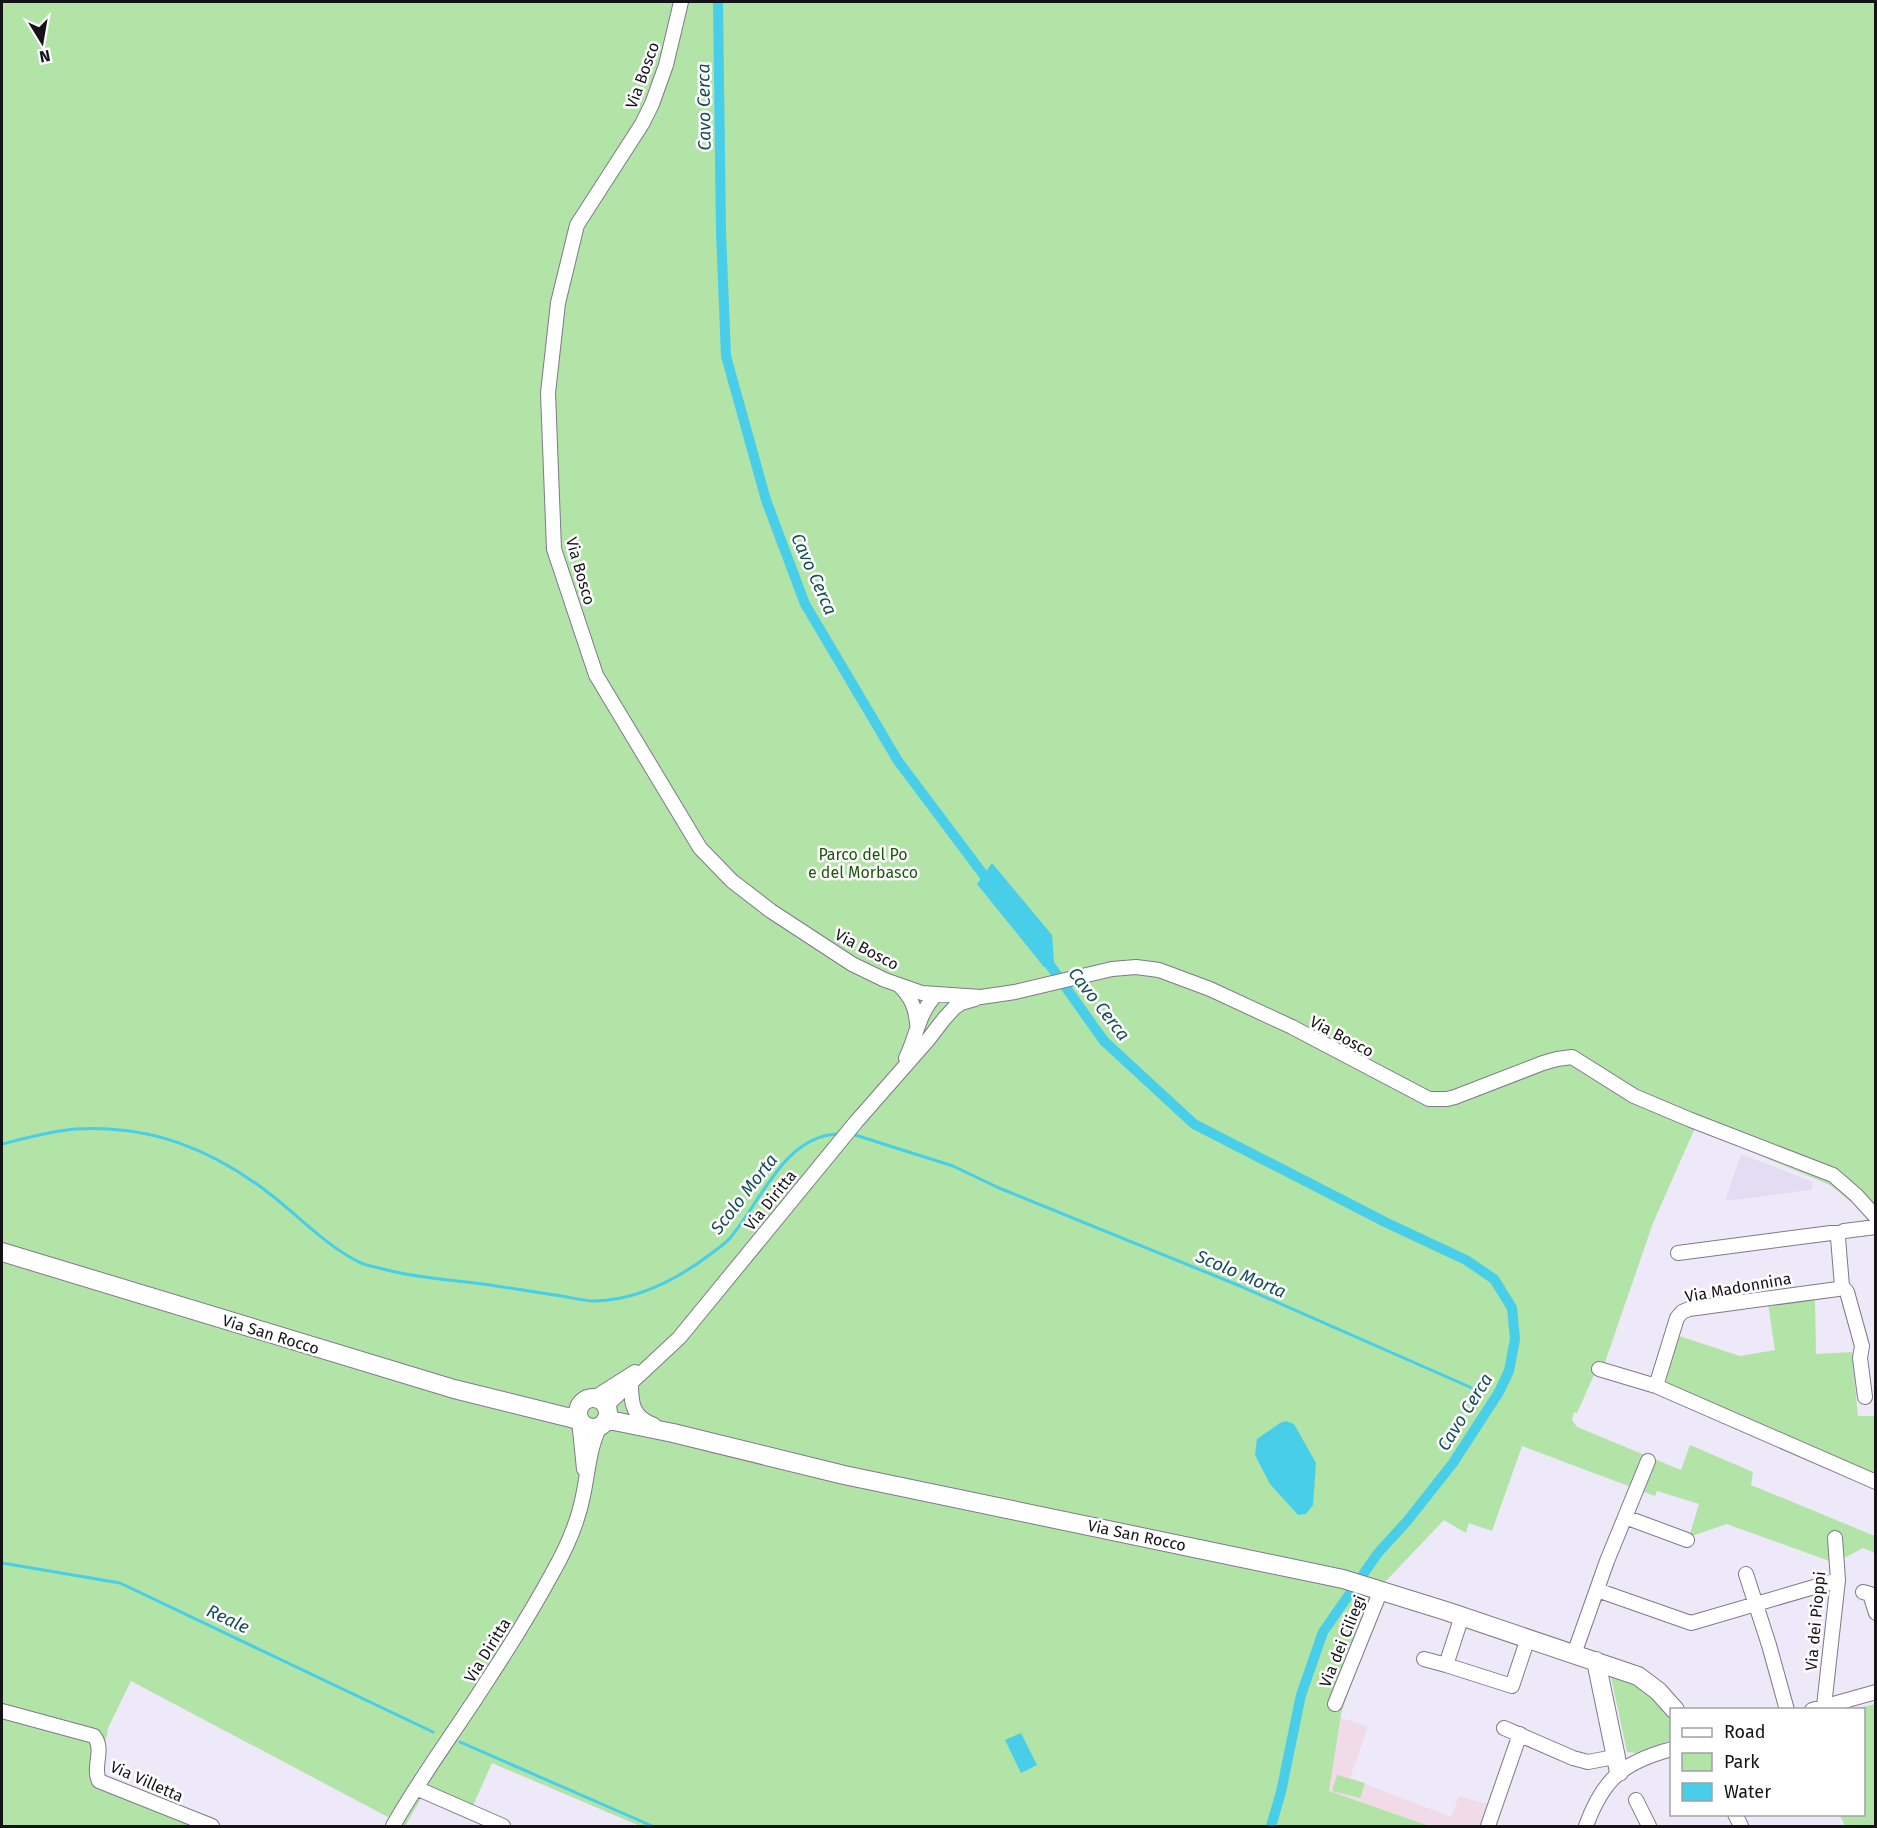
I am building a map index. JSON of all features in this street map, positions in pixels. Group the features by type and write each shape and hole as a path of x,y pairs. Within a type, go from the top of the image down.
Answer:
{"main road":[{"name":"Via San Rocco","path":"2,1252 432,1383 543,1411 579,1414 586,1426 596,1428 601,1413"},
{"path":"579,1414 584,1400 601,1413"},
{"name":"Via San Rocco","path":"601,1413 643,1421"},
{"name":"Via San Rocco","path":"601,1413 614,1421 673,1433 844,1475 1343,1579 1462,1616 1638,1676 1658,1691 1673,1708"},
{"path":"1596,1661 1618,1763"}],"street":[{"name":"Via Bosco","path":"681,2 666,65 655,96 642,123 577,225 558,303 548,393 554,549 596,675 700,848 732,881 771,911 852,964 885,980 922,993 981,997 1016,992 1112,969 1136,967 1159,970 1210,989 1292,1028 1429,1099 1447,1099 1543,1063 1572,1057 1634,1096 1833,1175 1856,1195 1875,1217"},
{"path":"899,985 911,1000 916,1012 917,1024"},
{"path":"937,994 943,1008 944,1019"},
{"name":"Via Diritta","path":"901,1068 911,1047 917,1024 928,1002 937,994"},
{"name":"Via Diritta","path":"601,1413 679,1338 901,1068 954,1008 961,1003 981,997"},
{"path":"1678,1253 1875,1227"},
{"path":"1840,1233 1838,1238 1842,1286 1847,1292 1862,1347 1860,1358 1865,1396"},
{"name":"Via Madonnina","path":"1656,1386 1677,1318 1682,1312 1838,1289 1842,1286"},
{"name":"Via Diritta","path":"393,1827 487,1681 554,1571 569,1539 583,1496 601,1413 665,1353"},
{"path":"1599,1369 1656,1386 1875,1482"},
{"path":"631,1384 631,1402 643,1421"},
{"name":"Via Diritta","path":"579,1414 585,1480"},
{"name":"Via San Rocco","path":"643,1421 673,1433"},
{"path":"1574,1654 1648,1461"},
{"path":"1625,1517 1687,1540"},
{"name":"Via dei Pioppi","path":"1818,1708 1838,1580 1835,1538"},
{"path":"1746,1574 1786,1708"},
{"path":"1597,1590 1691,1623 1838,1580"},
{"name":"Via dei Ciliegi","path":"1335,1704 1378,1589"},
{"path":"1863,1592 1870,1594 1875,1613"},
{"path":"1446,1665 1462,1616"},
{"path":"1424,1659 1512,1686 1528,1638"},
{"path":"1818,1708 1875,1692"},
{"name":"Via Villetta","path":"2,1711 94,1736 100,1748 96,1773 99,1780 212,1827"},
{"path":"1504,1728 1588,1762 1609,1758 1618,1763 1636,1761 1670,1749"},
{"path":"1488,1827 1520,1734"},
{"path":"1586,1827 1595,1802 1618,1763"},
{"path":"416,1788 502,1826"},
{"path":"1636,1800 1649,1827"}],"shaded area":[{"path":"1741,1154 1813,1182 1811,1190 1725,1201"},
{"path":"1320,1710 1368,1727 1350,1778 1451,1817 1459,1796 1487,1804 1480,1826 1289,1826"}],"green space":[{"name":"Parco del Po e del Morbasco","path":"2,2 1875,2 1875,1211 1858,1193 1851,1202 1830,1185 1695,1128 1653,1223 1604,1365 1594,1375 1572,1420 1577,1427 1681,1470 1690,1445 1753,1472 1751,1485 1875,1536 1875,1553 1863,1548 1835,1563 1727,1524 1689,1537 1699,1504 1657,1491 1655,1496 1522,1446 1492,1531 1469,1523 1466,1533 1444,1520 1385,1582 1341,1714 1329,1791 1429,1826 640,1826 492,1763 471,1810 426,1790 405,1826 131,1681 91,1769 96,1782 195,1826 2,1826"},
{"path":"1815,1297 1816,1354 1852,1352 1858,1416 1875,1416 1875,1476 1665,1384 1679,1336 1740,1356 1775,1350 1768,1304"},
{"path":"1610,1672 1643,1692 1670,1717 1670,1740 1637,1753 1627,1752"},
{"path":"1875,1704 1875,1826 1845,1826 1840,1816 1865,1816 1865,1708 1859,1708"},
{"path":"1337,1775 1365,1783 1360,1798 1332,1791"}],"water":[{"path":"992,863 1052,935 1054,961 1044,967 977,884"},
{"path":"1286,1421 1294,1424 1316,1463 1313,1505 1306,1514 1298,1515 1270,1484 1255,1455 1257,1439"},
{"path":"1021,1733 1037,1765 1021,1773 1005,1740"}],"waterway":[{"name":"Cavo Cerca","path":"718,2 721,232 726,356 766,500 805,604 898,761 992,886"},
{"name":"Cavo Cerca","path":"1042,954 1104,1041 1194,1124 1387,1223 1466,1260 1494,1279 1512,1308 1515,1339 1509,1371 1499,1392 1453,1463 1408,1520 1378,1553 1323,1632 1301,1695 1281,1792 1271,1826"},
{"name":"Scolo Morta","path":"2,1144 76,1129 130,1131 155,1136 179,1143 226,1164 270,1194 336,1248 364,1264 411,1275 595,1301 627,1297 657,1286 686,1271 730,1238 789,1158 803,1146 820,1137 839,1134"},
{"name":"Scolo Morta","path":"852,1134 953,1166 999,1188 1240,1286 1472,1388"},
{"name":"Reale","path":"2,1563 120,1583 433,1732"},
{"name":"Reale","path":"460,1742 652,1826"}]}
